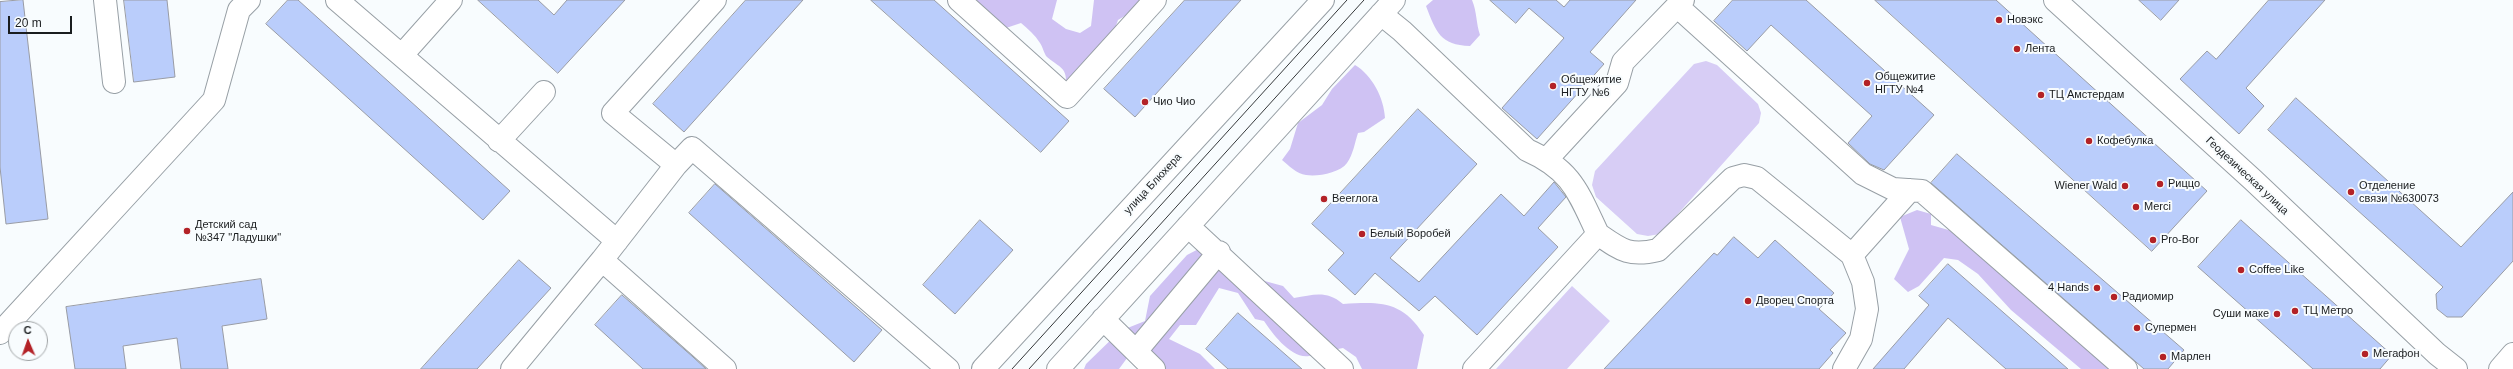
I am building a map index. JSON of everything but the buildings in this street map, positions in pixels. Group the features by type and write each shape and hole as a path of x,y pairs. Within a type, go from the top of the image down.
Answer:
{"street":[{"path":"105,0 114,82"},
{"path":"0,333 214,100 239,10 249,0"},
{"path":"337,0 616,241"},
{"path":"402,55 451,0"},
{"path":"676,165 613,113 716,0"},
{"path":"959,0 1067,97 1154,0"},
{"name":"улица Блюхера","path":"982,369 1322,0"},
{"name":"Геодезическая улица","path":"2055,0 2253,180 2440,362 2456,369"},
{"path":"1547,159 1617,83 1623,62 1680,3 1864,174 1893,189 1922,192 2126,369"},
{"path":"1058,369 1388,7 1402,31 1527,150 1547,159 1575,185 1598,234 1625,252 1642,254 1658,250 1733,178 1744,175 1757,178 1852,255 1863,282 1867,309 1861,339 1847,368"},
{"path":"499,141 544,92"},
{"path":"512,369 602,260 676,165 692,148 948,369"},
{"path":"1852,255 1910,190"},
{"path":"1188,226 1219,252 1342,369"},
{"path":"1474,369 1598,234"},
{"path":"1137,350 1219,252"},
{"path":"602,260 725,369"},
{"path":"1103,319 1137,350 1154,369"},
{"path":"2500,369 2513,354"}],"shaded area":[{"path":"969,0 1057,0 1052,19 1066,29 1080,33 1091,26 1094,0 1144,0 1138,8 1118,20 1112,37 1066,82 1065,73 1061,67 1047,57 1038,40 1021,23 1003,29"},
{"path":"1433,0 1472,0 1480,35 1470,46 1452,43 1440,35 1436,30 1426,6"},
{"path":"1706,61 1717,65 1758,104 1761,113 1759,123 1660,234 1648,236 1637,234 1596,197 1592,185 1595,171 1694,64"},
{"path":"1355,65 1372,81 1380,95 1385,118 1364,132 1358,133 1349,160 1344,166 1328,174 1306,175 1299,173 1282,160 1290,149 1298,123 1322,105 1332,89"},
{"path":"1917,210 1931,214 1931,225 1952,231 1964,237 2003,277 2114,369 2081,369 2011,310 1978,274 1958,260 1944,258 1919,286 1908,292 1894,279 1909,249 1900,217"},
{"path":"1212,242 1230,248 1241,267 1261,280 1283,286 1294,298 1325,295 1343,304 1379,304 1398,309 1407,315 1424,335 1417,369 1362,369 1356,357 1343,348 1309,356 1302,356 1283,344 1264,321 1255,319 1238,293 1219,288 1196,325 1180,325 1169,339 1200,354 1215,369 1166,369 1133,350 1119,369 1084,369 1086,364 1120,331 1145,321 1150,296 1187,255"},
{"path":"1572,286 1610,321 1567,369 1496,369"}],"tram line":[{"path":"1012,369 1347,0"},
{"path":"1029,369 1364,0"}],"place":[{"name":"Новэкс","path":"1999,20"},
{"name":"Лента","path":"2017,49"},
{"name":"Общежитие НГТУ №4","path":"1867,83"},
{"name":"Общежитие НГТУ №6","path":"1553,86"},
{"name":"ТЦ Амстердам","path":"2041,95"},
{"name":"Чио Чио","path":"1145,102"},
{"name":"Кофебулка","path":"2089,141"},
{"name":"Риццо","path":"2160,184"},
{"name":"Wiener Wald","path":"2125,186"},
{"name":"Отделение связи №630073","path":"2351,192"},
{"name":"Beerлога","path":"1324,199"},
{"name":"Merci","path":"2136,207"},
{"name":"Детский сад №347 \"Ладушки\"","path":"187,231"},
{"name":"Белый Воробей","path":"1362,234"},
{"name":"Pro-Bor","path":"2153,240"},
{"name":"Coffee Like","path":"2241,270"},
{"name":"4 Hands","path":"2097,288"},
{"name":"Радиомир","path":"2114,297"},
{"name":"Дворец Спорта","path":"1748,301"},
{"name":"ТЦ Метро","path":"2295,311"},
{"name":"Суши маке","path":"2277,314"},
{"name":"Супермен","path":"2137,328"},
{"name":"Мегафон","path":"2365,354"},
{"name":"Марлен","path":"2163,357"}]}
